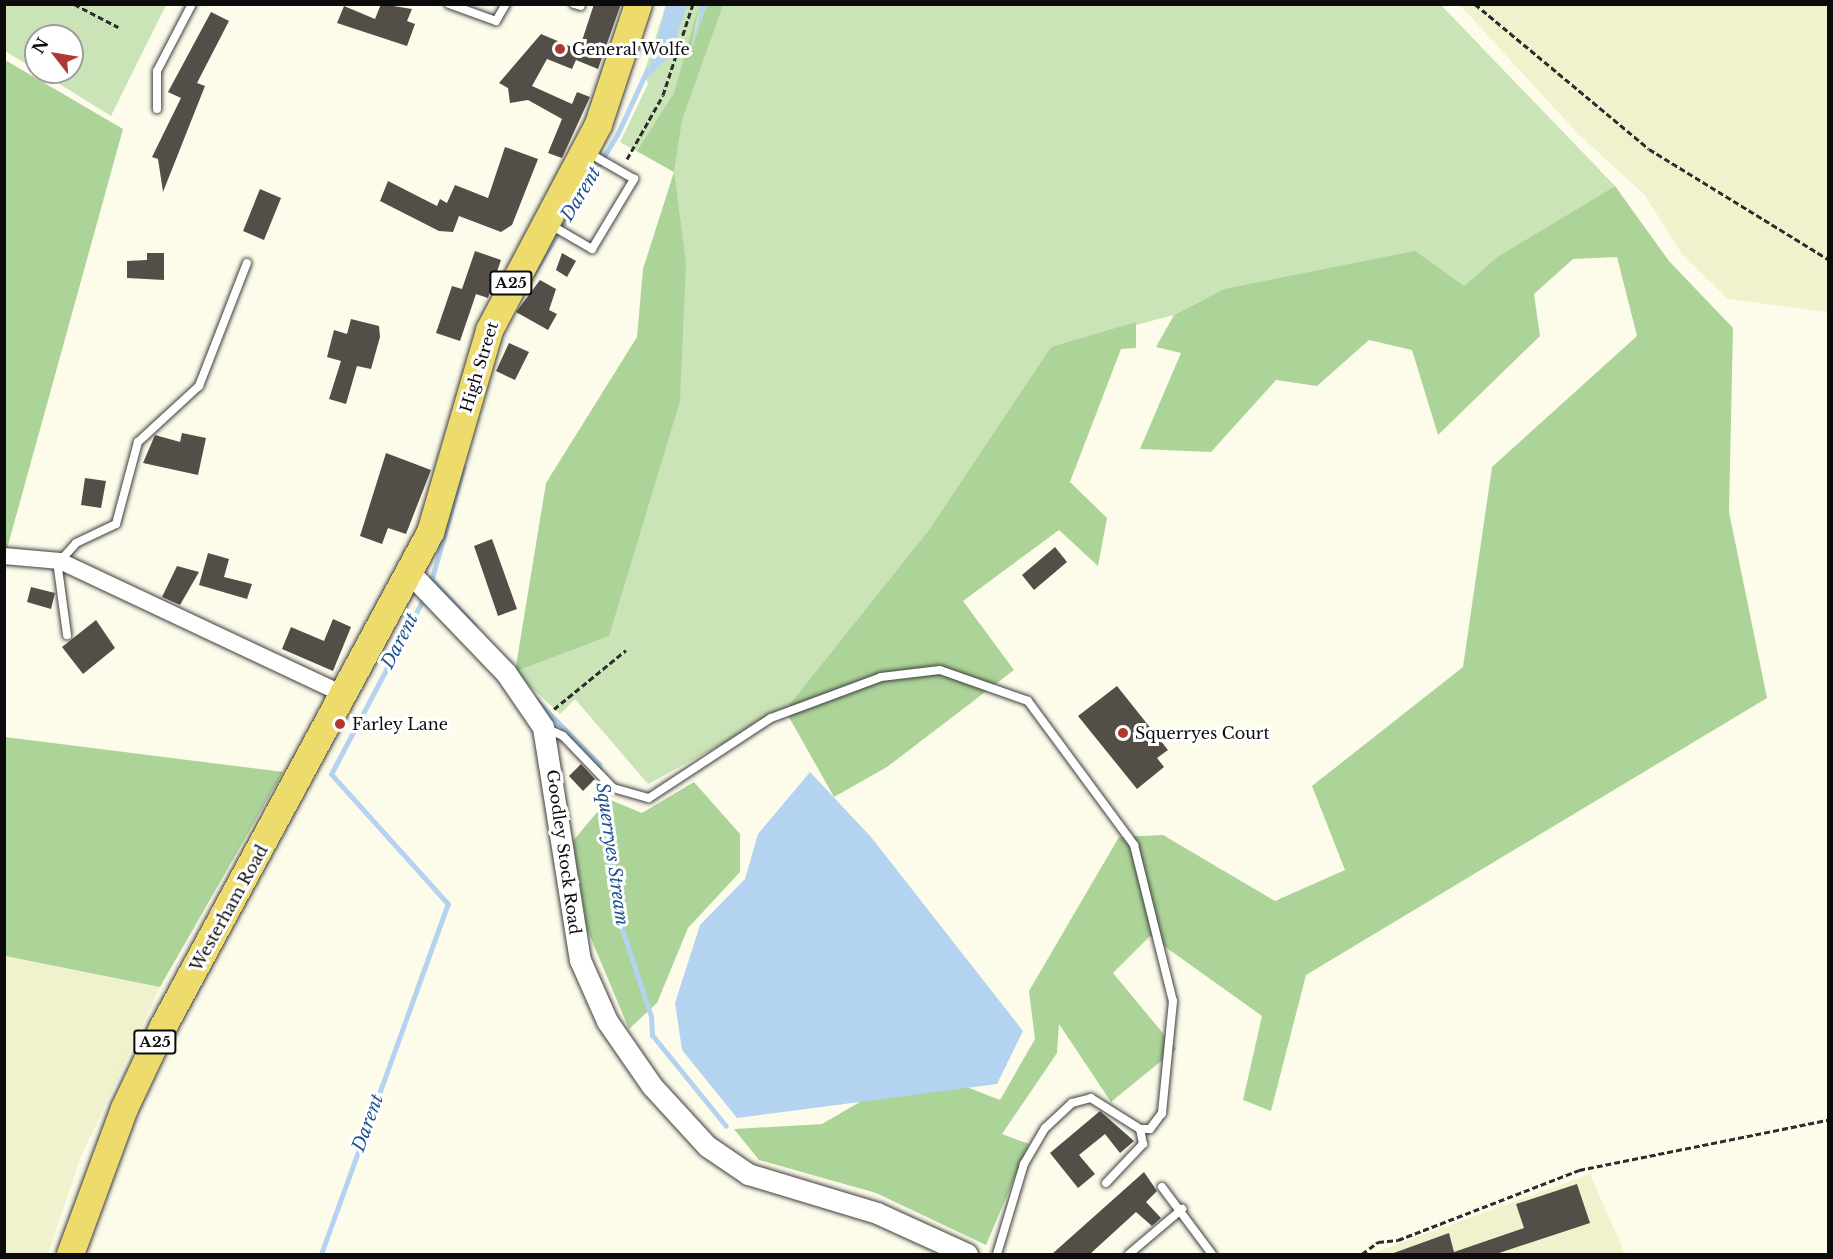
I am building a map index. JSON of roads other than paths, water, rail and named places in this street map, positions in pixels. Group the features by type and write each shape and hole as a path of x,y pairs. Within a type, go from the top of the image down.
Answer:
{"main road":[{"name":"High Street","path":"415,577 449,474 489,330 591,154 638,4"},
{"name":"Westerham Road","path":"70,1254 124,1108 163,1026 267,841 340,693 415,577"}],"street":[{"path":"4,556 59,561 340,693"},
{"name":"Goodley Stock Road","path":"415,577 506,673 541,724 580,960 607,1021 652,1086 707,1146 748,1174 877,1213 967,1254"}],"lane":[{"path":"157,109 157,71 192,4"},
{"path":"449,4 496,21 506,4"},
{"path":"550,225 592,249 634,179 591,154"},
{"path":"67,634 59,561 76,543 117,524 138,442 199,386 247,263"},
{"path":"541,724 563,736 613,788 649,798 771,718 881,677 940,670 1028,701 1134,845 1173,1001 1161,1113 1150,1129 1140,1129 1092,1098 1072,1102 1045,1128 1024,1164 997,1254"},
{"path":"1106,1183 1143,1144 1140,1129"},
{"path":"1162,1187 1182,1209 1212,1254"},
{"path":"1129,1254 1182,1209"}],"water":[{"path":"666,4 687,5 670,56 647,78"},
{"path":"699,5 707,5 689,55 699,20"},
{"path":"810,772 871,837 1023,1031 997,1084 737,1118 682,1050 675,1003 700,925 745,879 758,834"}],"waterway":[{"name":"Darent","path":"533,274 617,135 647,70"},
{"name":"Darent","path":"430,585 463,468"},
{"name":"Squerryes Stream","path":"432,580 475,626"},
{"name":"Darent","path":"321,1254 448,904 331,774 425,596"},
{"name":"Squerryes Stream","path":"536,700 599,764 617,914 651,1016 652,1035 726,1126"}],"place":[{"name":"General Wolfe","path":"560,49"},
{"name":"Farley Lane","path":"340,724"},
{"name":"Squerryes Court","path":"1123,733"}]}
